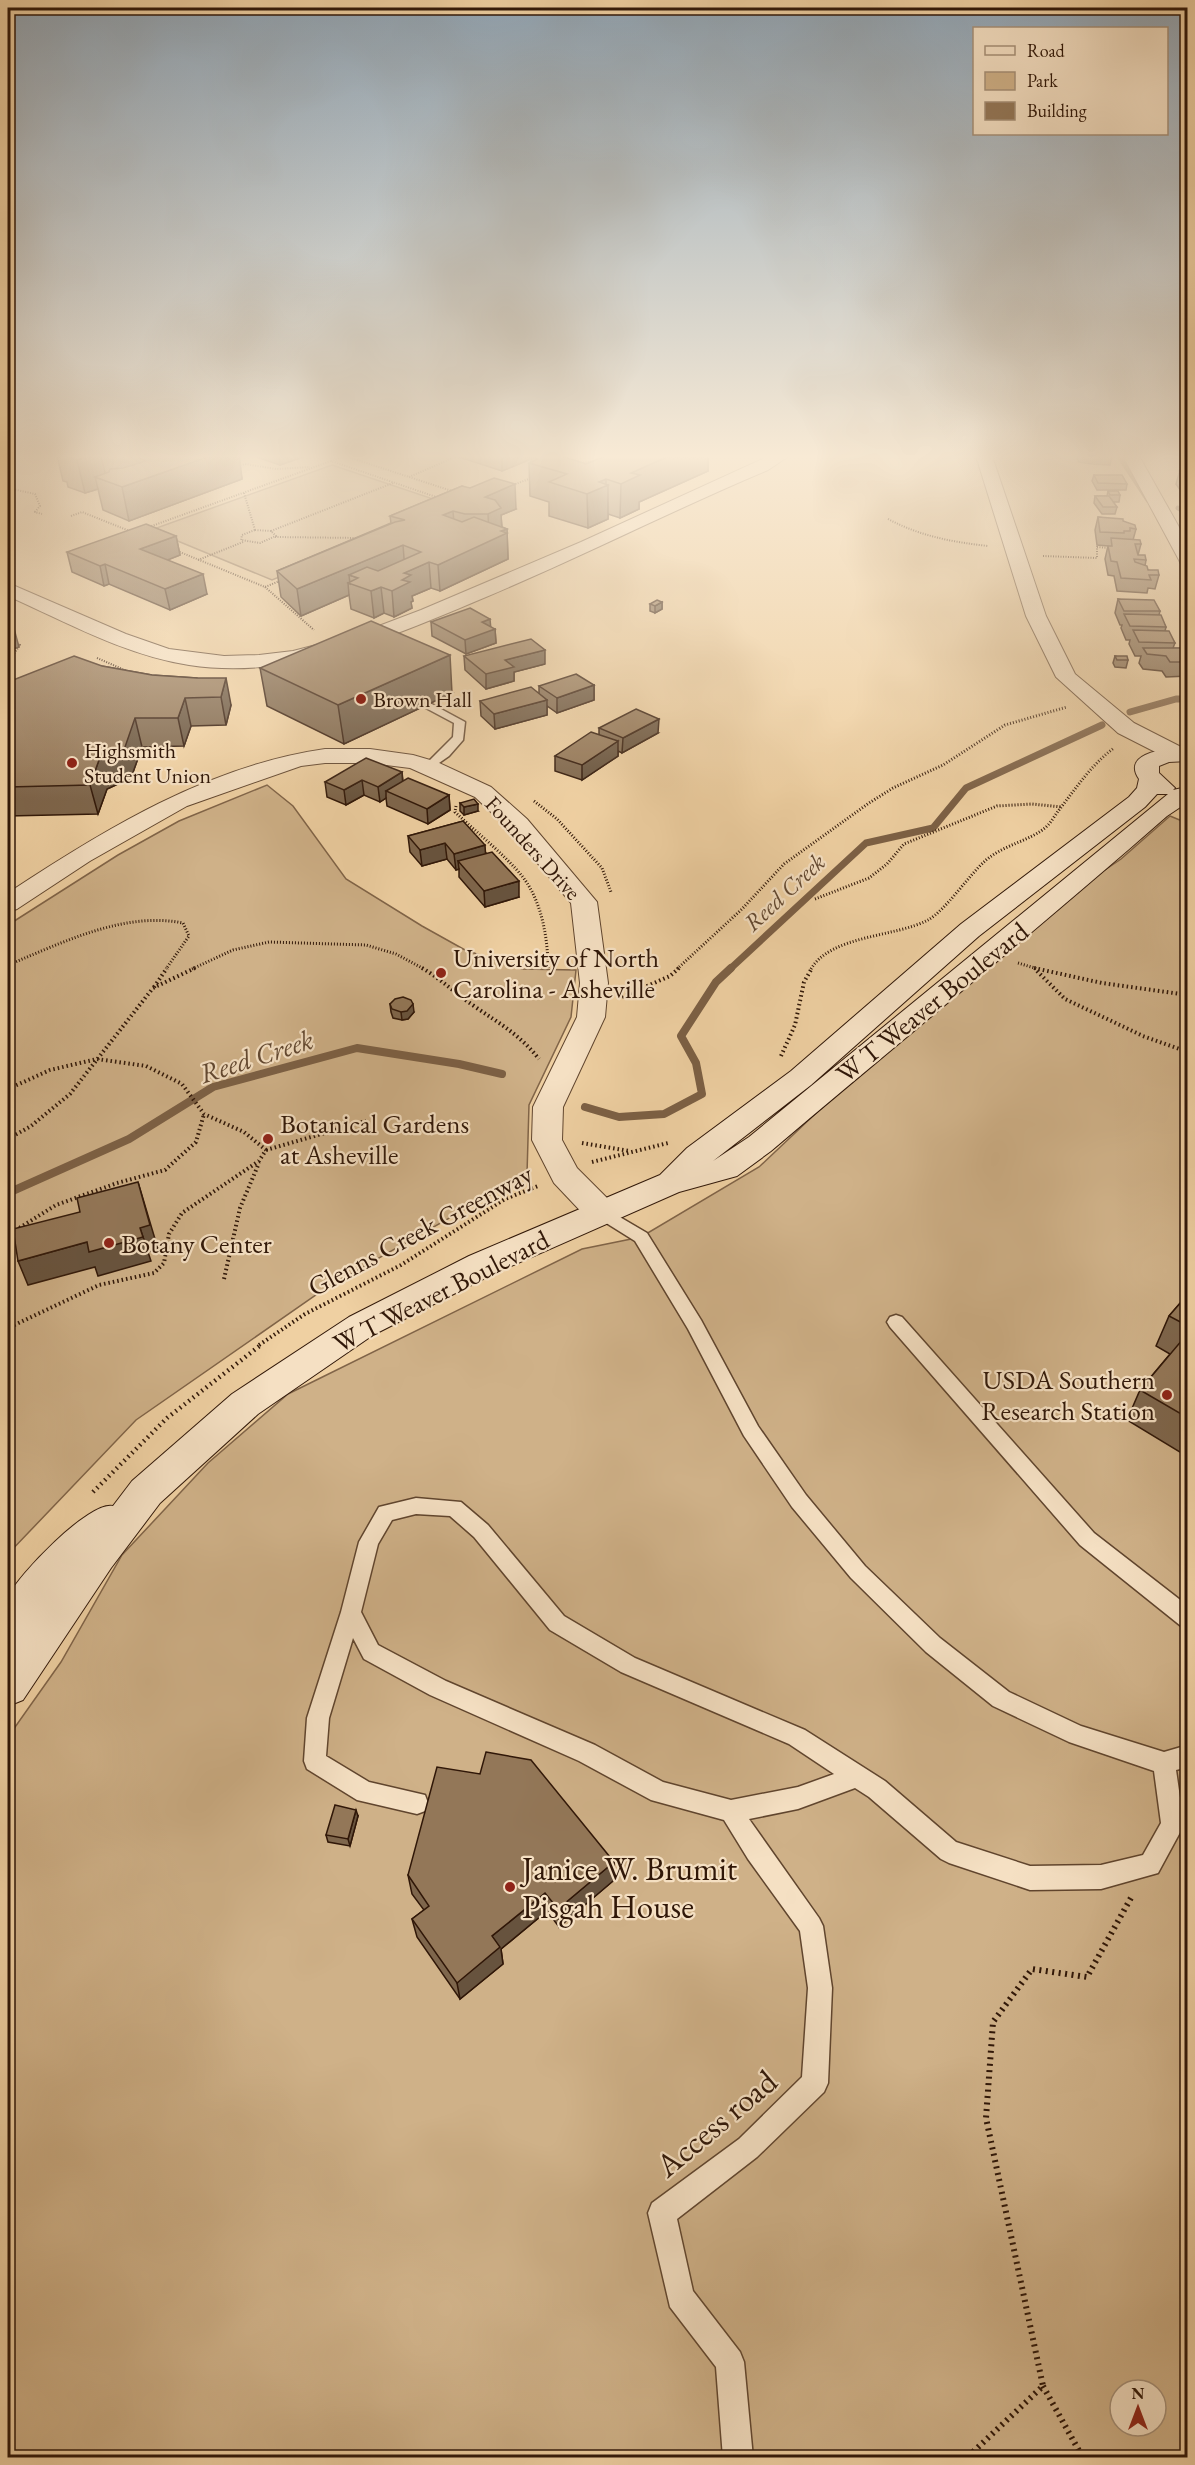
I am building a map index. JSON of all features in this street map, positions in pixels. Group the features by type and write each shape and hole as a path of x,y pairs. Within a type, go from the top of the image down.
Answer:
{"street":[{"path":"8,589 127,642 188,658 221,662 255,661 328,649 403,625 533,571"},
{"path":"1021,571 1036,616 1066,677 1097,703 1129,736 1149,770 1166,790 1185,795"},
{"path":"1129,736 1151,739 1182,754"},
{"path":"1149,770 1164,755 1182,754"},
{"name":"Founders Drive","path":"8,904 81,856 179,801 246,776 298,760 325,756 370,756 429,767 483,792 518,824 584,902 594,983 591,1017 548,1107 547,1140 565,1175 601,1212"},
{"name":"W T Weaver Boulevard","path":"668,1184 698,1156 801,1078 970,930 1137,802 1149,789 1149,770"},
{"name":"W T Weaver Boulevard","path":"8,1629 64,1556 146,1492 244,1404 361,1326 481,1265 668,1184 726,1168 760,1144 988,953 1044,910 1159,811 1185,795"},
{"name":"W T Weaver Boulevard","path":"8,1686 97,1556 146,1492"}],"lane":[{"path":"428,705 460,722 459,738 429,767"},
{"path":"601,1212 641,1237 695,1325 751,1431 799,1501 858,1572 933,1644 1001,1699 1077,1735 1164,1762 1188,1756"},
{"path":"896,1322 1087,1539 1188,1619"},
{"path":"417,1803 365,1791 315,1761 318,1718 351,1612 369,1542 386,1513 416,1506 454,1509 481,1531 557,1623 628,1665 797,1737 877,1789 949,1851 1030,1878 1101,1877 1149,1865 1173,1825 1164,1762"},
{"path":"351,1612 371,1652 438,1688 498,1712 587,1753 659,1791 731,1811 798,1798 858,1776"},
{"name":"Access road","path":"731,1811 756,1851 811,1926 820,1988 815,2083 748,2148 662,2213 680,2296 730,2362 738,2457"}],"path":[{"path":"225,571 265,587 319,634"},
{"path":"265,587 287,578"},
{"path":"8,639 20,645 9,661"},
{"path":"97,658 131,673"},
{"path":"591,1017 617,999 670,976 734,916 784,864 893,788 942,765 1005,725 1060,708 1097,703"},
{"path":"779,1060 795,1025 804,982 814,966 828,954 849,944 870,936 912,927 930,919 985,861 1001,849 1045,828 1099,759 1129,736"},
{"path":"530,797 557,819 602,868 612,895 607,899"},
{"path":"456,802 455,812 523,877 536,903 548,941 548,969"},
{"path":"815,899 869,878 887,864 904,844 957,825 997,806 1032,804 1063,807"},
{"path":"8,965 95,929 164,919 183,923 189,936 153,988 70,1094 31,1126 8,1140"},
{"path":"153,988 233,950 269,942 366,945 396,954 440,978 472,1005 523,1039 558,1083"},
{"path":"1188,995 1035,969 1065,999 1143,1035 1188,1052"},
{"path":"8,1089 50,1070 97,1059 146,1066 182,1084 204,1114 244,1132 266,1150"},
{"path":"8,1235 56,1205 117,1183 165,1170 196,1142 204,1114"},
{"path":"224,1280 240,1208 259,1161 266,1150 366,1122"},
{"path":"576,1138 584,1145 635,1151"},
{"name":"Glenns Creek Greenway","path":"167,1418 251,1351 306,1314 401,1265 505,1199 565,1175 599,1158 671,1142"},
{"path":"8,1328 99,1285 133,1280 154,1273 164,1263 169,1234 182,1213 259,1161"},
{"path":"1083,2457 1043,2386 986,2118 993,2022 1032,1969 1087,1977 1149,1865"},
{"path":"971,2457 973,2452 1043,2386"}],"green space":[{"path":"250,571 294,571 272,580"},
{"name":"Botanical Gardens at Asheville","path":"267,785 293,806 346,879 422,926 465,950 522,969 576,970 571,1017 529,1105 527,1174 326,1288 136,1420 8,1554 8,925 118,855 179,821"},
{"path":"1170,816 1187,823 1187,2457 8,2458 8,1737 61,1662 122,1555 208,1463 288,1394 582,1249 641,1237 759,1167 964,973 1020,928 1121,859"}],"building":[{"path":"122,571 196,571 203,574 165,589"},
{"path":"277,571 340,571 297,589"},
{"path":"358,571 408,571 404,573 411,575 402,580 410,582 392,591 381,587 371,591 348,583 358,578 349,575"},
{"path":"1119,571 1158,571 1159,575 1149,575 1151,580 1121,578"},
{"path":"1118,599 1154,600 1160,611 1124,611"},
{"path":"657,600 662,602 655,606 650,604"},
{"path":"470,608 490,619 482,622 495,629 465,640 431,622"},
{"path":"1124,614 1161,615 1166,627 1130,626"},
{"path":"371,621 450,655 338,705 260,668"},
{"path":"1133,630 1169,631 1175,643 1139,642"},
{"path":"531,639 545,650 505,660 514,667 486,674 464,656"},
{"path":"1143,648 1187,648 1188,662 1170,662 1166,656 1147,654"},
{"name":"Highsmith Student Union","path":"74,656 102,666 152,675 226,678 221,697 185,698 178,718 135,718 124,750 99,760 90,785 8,787 8,682"},
{"path":"1115,656 1127,656 1128,660 1117,660"},
{"path":"576,674 594,685 557,698 539,686"},
{"path":"531,687 547,700 494,714 480,701"},
{"path":"636,709 659,719 623,738 599,728"},
{"path":"591,732 618,741 582,765 555,756"},
{"path":"366,758 402,772 378,787 362,780 344,790 325,782"},
{"path":"408,778 449,795 427,809 386,791"},
{"path":"474,799 478,804 464,807 460,803"},
{"path":"463,821 485,845 454,854 445,843 420,850 408,836"},
{"path":"492,852 519,881 484,891 458,861"},
{"path":"403,997 411,1000 413,1004 407,1011 392,1009 390,1004 395,999"},
{"path":"138,1182 150,1225 140,1228 143,1237 89,1252 87,1242 18,1261 13,1229 80,1212 77,1198"},
{"path":"1188,1294 1188,1326 1169,1316"},
{"path":"1188,1333 1188,1418 1140,1390"},
{"name":"Janice W. Brumit Pisgah House","path":"486,1752 531,1760 614,1862 558,1909 545,1893 492,1936 500,1947 457,1983 412,1919 429,1906 408,1875 437,1767 480,1774"},
{"path":"335,1805 356,1810 348,1839 326,1835"}],"waterway":[{"name":"Reed Creek","path":"1130,712 1176,699 1188,699"},
{"name":"Reed Creek","path":"730,969 866,843 933,828 966,788 1102,725"},
{"name":"Reed Creek","path":"585,1107 619,1117 664,1114 702,1094 696,1063 681,1036 716,982 731,968"},
{"name":"Reed Creek","path":"8,1193 129,1139 213,1087 357,1048 459,1064 502,1074"}],"place":[{"name":"Brown Hall","path":"361,699"},
{"name":"Highsmith Student Union","path":"72,763"},
{"name":"University of North Carolina - Asheville","path":"441,973"},
{"name":"Botanical Gardens at Asheville","path":"268,1139"},
{"name":"Botany Center","path":"109,1243"},
{"name":"USDA Southern Research Station","path":"1167,1395"},
{"name":"Janice W. Brumit Pisgah House","path":"510,1887"}]}
